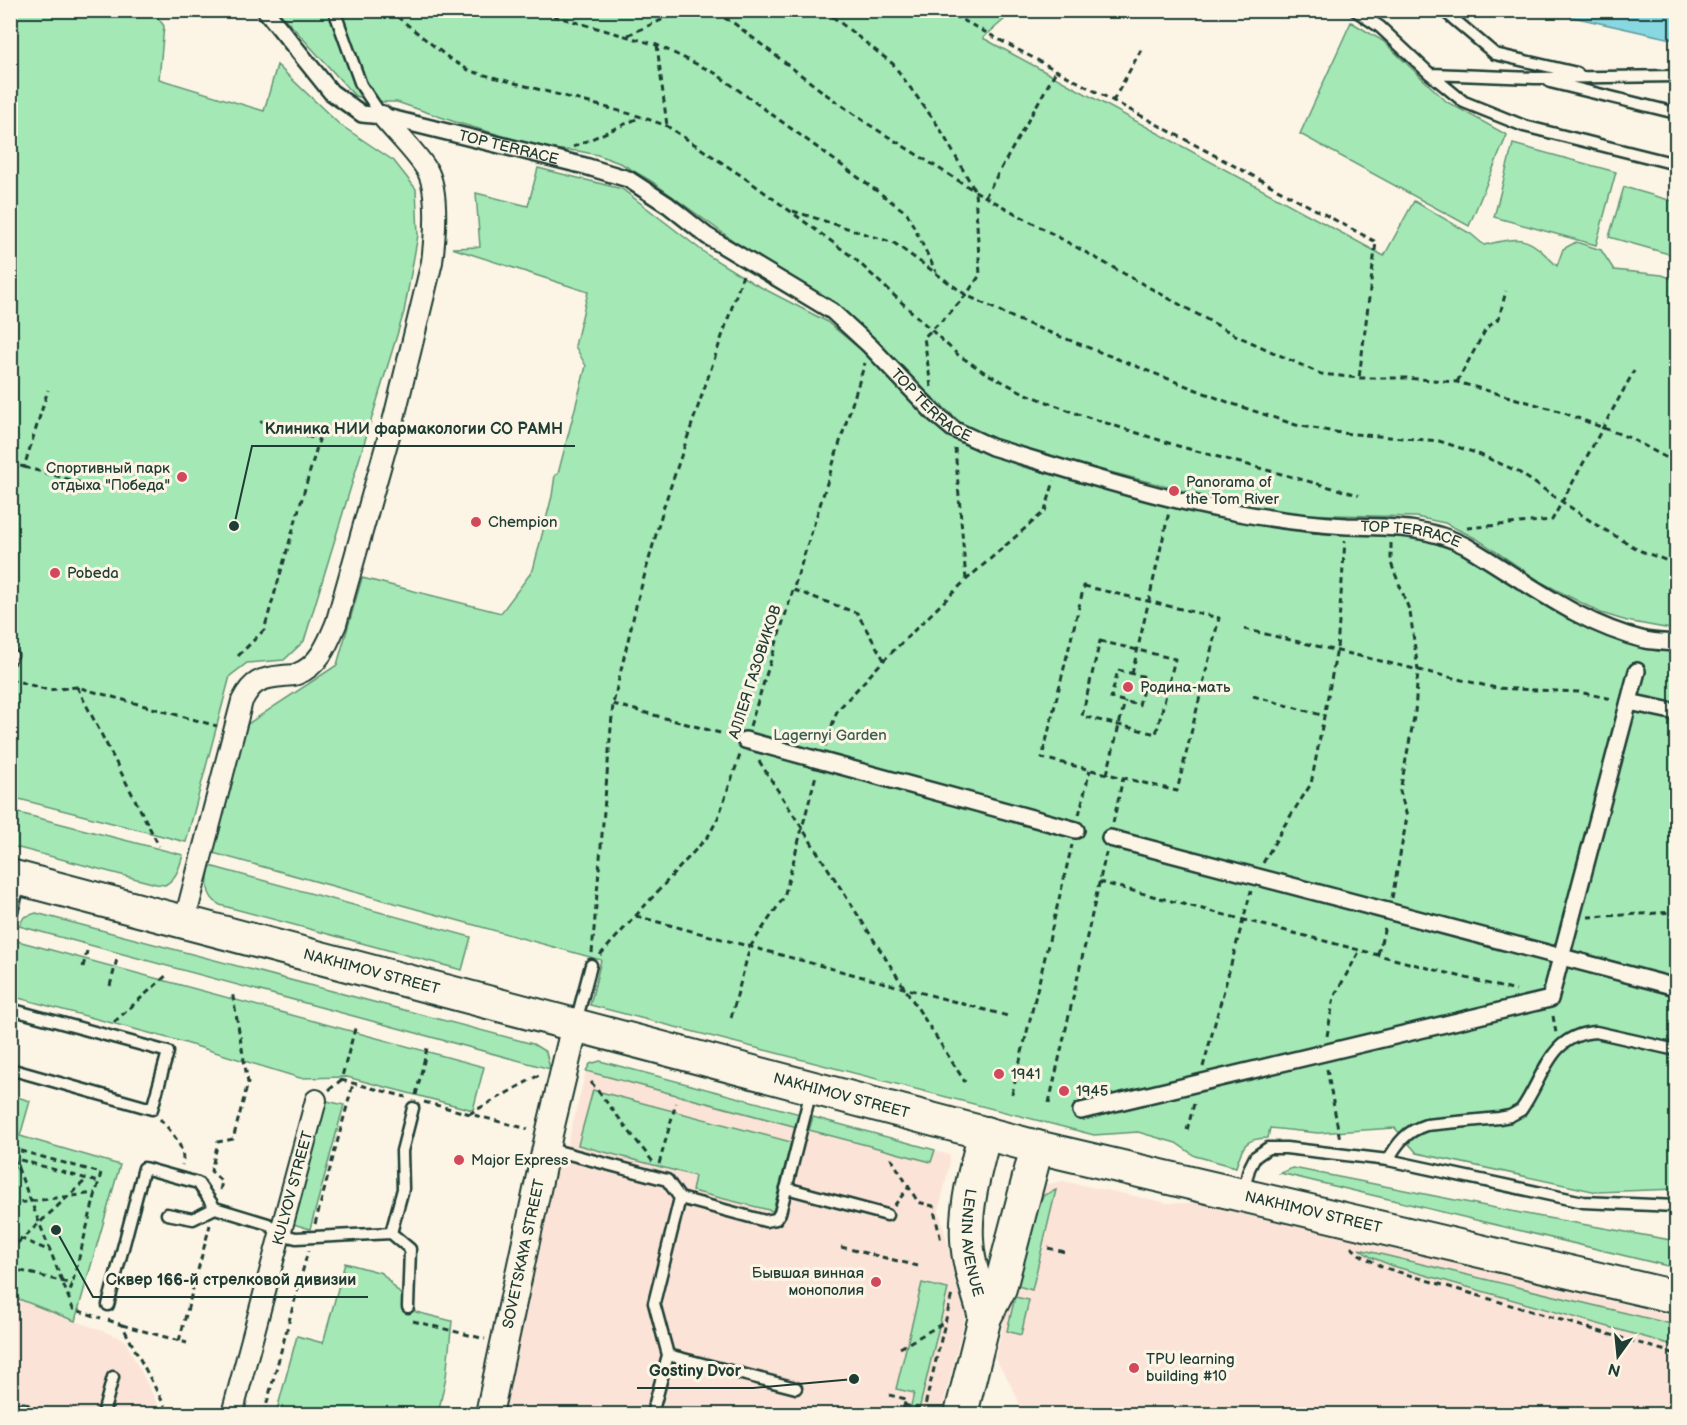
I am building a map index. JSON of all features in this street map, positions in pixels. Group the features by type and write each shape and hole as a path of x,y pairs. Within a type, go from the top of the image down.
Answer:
{"main road":[{"name":"NAKHIMOV STREET","path":"16,877 1036,1147 1677,1298"},
{"name":"LENIN AVENUE","path":"985,1133 967,1220 970,1265 985,1317"},
{"name":"LENIN AVENUE","path":"961,1414 985,1317 1000,1288 1036,1147"},
{"path":"967,1220 981,1210 997,1209 1008,1216 1016,1228"}],"street":[{"name":"TOP TERRACE","path":"265,10 332,92 362,114 382,116 628,179 668,205 707,236 832,311 870,346 934,413 953,429 992,447 1173,499 1281,520 1346,526 1390,526 1428,532 1452,539 1493,562 1562,607 1604,627 1645,640 1677,643"},
{"path":"184,923 242,701 250,686 267,677 297,674 314,664 326,648 336,624 394,418 432,262 435,204 428,171 382,116"},
{"path":"1081,1112 1550,999 1637,671"},
{"path":"1629,702 1677,712"},
{"path":"745,740 1076,830"},
{"path":"1110,838 1677,987"},
{"name":"SOVETSKAYA STREET","path":"489,1414 575,1025"},
{"name":"KULYOV STREET","path":"232,1414 316,1100"}],"lane":[{"path":"334,10 361,85 382,116"},
{"path":"1355,10 1380,27 1464,102 1524,126 1677,164"},
{"path":"1443,10 1495,54 1595,77"},
{"path":"1430,74 1535,78 1677,76"},
{"path":"1535,78 1677,113"},
{"path":"10,919 16,877"},
{"path":"575,1025 591,965"},
{"path":"10,1008 168,1052 152,1109 10,1069"},
{"path":"1388,1160 1396,1146 1416,1128 1499,1118 1510,1116 1521,1110 1558,1047 1576,1035 1596,1032 1677,1050"},
{"path":"548,1141 667,1180 680,1198 769,1221 778,1216 812,1088"},
{"path":"391,1233 403,1189 402,1151 414,1104"},
{"path":"1243,1196 1249,1169 1255,1157 1268,1148 1342,1153 1388,1160 1583,1202 1677,1206"},
{"path":"108,1305 144,1168 198,1183 215,1208 268,1224 280,1234 311,1239 391,1233 410,1249 408,1307"},
{"path":"786,1188 887,1215"},
{"path":"652,1414 668,1355 654,1303 680,1198"},
{"path":"167,1214 193,1219 215,1208"},
{"path":"668,1355 796,1389"},
{"path":"103,1414 114,1377"},
{"path":"10,1410 24,1409"}],"path":[{"path":"388,10 450,59 470,71 642,117 667,126 788,209 854,258 957,354 984,372 1024,393 1078,414 1178,446 1359,495"},
{"path":"533,10 657,45 715,74 907,213 937,274"},
{"path":"626,35 684,10"},
{"path":"705,10 731,21 868,124 975,191 1233,334 1321,374 1457,382 1559,411 1630,438 1677,464"},
{"path":"824,10 893,64 939,127 975,191 980,275 966,295 924,337 934,413"},
{"path":"944,10 1376,242 1359,378"},
{"path":"657,45 667,126"},
{"path":"1113,101 1142,48"},
{"path":"985,197 1056,71"},
{"path":"549,157 642,117"},
{"path":"788,209 894,243 966,295 1018,320 1230,403 1296,426 1341,433 1439,441 1476,453 1517,471 1595,524 1641,551 1677,564"},
{"path":"591,965 613,704 637,602 664,506 748,262"},
{"path":"1457,382 1486,329 1499,318 1506,291"},
{"name":"АЛЛЕЯ ГАЗОВИКОВ","path":"591,965 709,835 718,818 794,590 870,346"},
{"path":"1452,539 1462,528 1552,519 1634,370"},
{"path":"24,467 48,390"},
{"path":"238,656 264,630 320,440 260,422"},
{"path":"953,429 966,580"},
{"path":"10,465 14,464 89,485"},
{"path":"731,1017 750,947 784,897 820,760 837,711 884,660 966,580 1045,510 1059,467"},
{"path":"1132,674 1173,499"},
{"path":"1260,870 1284,826 1311,784 1338,649 1346,526"},
{"path":"1390,526 1391,563 1410,612 1418,670 1415,712 1400,791 1407,817 1391,903"},
{"path":"1084,585 1149,602 1219,618 1177,791 1042,758 1084,585"},
{"path":"794,590 857,613 884,660"},
{"path":"1244,629 1338,649 1496,688 1579,692 1629,702"},
{"path":"1100,641 1137,650 1175,659 1156,734 1082,716 1100,641"},
{"path":"1118,670 1146,677 1139,705 1125,701 1111,698 1118,670"},
{"path":"10,679 48,690 77,687 234,730"},
{"path":"77,687 159,846"},
{"path":"1252,696 1324,716"},
{"path":"1107,774 1125,701"},
{"path":"613,704 745,740 965,1082"},
{"path":"1012,1094 1090,770"},
{"path":"1048,1103 1123,778"},
{"path":"1099,882 1550,999 1558,1047"},
{"path":"1202,1072 1254,883"},
{"path":"1572,917 1677,912"},
{"path":"636,916 1008,1016"},
{"path":"1378,954 1388,919"},
{"path":"1342,1153 1323,1054 1334,997 1360,950"},
{"path":"83,966 87,951"},
{"path":"110,986 117,959"},
{"path":"102,1033 168,974"},
{"path":"179,1341 222,1182 211,1171 218,1142 233,1139 248,1083 232,991"},
{"path":"316,1100 341,1080 356,1024"},
{"path":"414,1104 428,1044"},
{"path":"469,1114 541,1074"},
{"path":"341,1080 414,1104 469,1114 548,1141"},
{"path":"591,1082 658,1168 676,1103"},
{"path":"1188,1130 1196,1098"},
{"path":"152,1109 176,1137 184,1159 178,1178"},
{"path":"69,1297 101,1173 11,1148 13,1159 32,1201 73,1309 187,1343"},
{"path":"891,1158 918,1202 933,1206"},
{"path":"13,1159 98,1182"},
{"path":"10,1181 13,1159"},
{"path":"46,1167 48,1159"},
{"path":"72,1174 75,1166"},
{"path":"10,1250 87,1179"},
{"path":"887,1215 908,1188"},
{"path":"10,1204 96,1193"},
{"path":"10,1234 51,1251"},
{"path":"1346,1242 1359,1254 1382,1267 1677,1354"},
{"path":"841,1247 918,1266"},
{"path":"1048,1248 1065,1252"},
{"path":"10,1268 72,1284"},
{"path":"904,1405 924,1412 953,1288"},
{"path":"408,1307 405,1319 504,1344"},
{"path":"900,1348 945,1322"},
{"path":"122,1324 170,1414"},
{"path":"889,1395 906,1399 902,1414"}],"shaded area":[{"path":"600,1061 950,1155 939,1211 962,1295 965,1318 941,1414 497,1414 555,1161 564,1158 587,1067 593,1062"},
{"path":"1063,1181 1168,1203 1209,1203 1676,1317 1676,1414 1022,1414 1011,1385 995,1358 1033,1199 1047,1184"},
{"path":"10,1296 124,1339 163,1414 11,1414"}],"green space":[{"name":"Спортивный парк отдыха \"Победа\"","path":"10,11 153,11 164,26 159,79 264,111 277,65 339,124 394,161 416,189 418,235 404,312 304,641 284,660 247,663 230,676 186,842 11,797"},
{"path":"278,11 1014,11 983,38 1384,256 1414,201 1471,234 1484,245 1509,240 1525,241 1539,249 1557,266 1563,249 1576,242 1601,250 1614,270 1662,275 1676,280 1676,630 1627,621 1601,613 1543,583 1477,539 1445,523 1416,517 1296,514 1242,506 1056,458 991,438 967,428 922,388 866,331 834,304 738,244 651,181 622,164 598,155 549,149 458,123 397,102 384,102 355,96"},
{"path":"1351,22 1383,41 1447,102 1507,135 1469,226 1300,134"},
{"path":"1513,144 1616,172 1596,245 1494,217"},
{"name":"Lagernyi Garden","path":"538,168 622,189 709,256 753,283 826,321 861,350 931,419 965,445 1023,467 1225,519 1312,533 1409,535 1438,542 1469,554 1524,591 1586,626 1618,638 1676,650 1676,1189 1597,1192 1417,1153 1395,1128 1318,1133 1270,1128 1268,1138 1260,1138 1246,1145 1236,1167 1195,1156 1176,1143 1138,1132 1094,1135 590,1005 601,960 213,853 246,725 337,665 362,578 501,613 533,570 552,496 555,475 558,474 586,366 575,346 588,292 452,248 480,247 476,193 528,206"},
{"path":"1624,187 1676,202 1676,256 1609,237"},
{"path":"11,811 183,855 172,879 165,885 156,884 11,846"},
{"path":"210,866 471,937 462,970 220,905 209,893"},
{"path":"36,913 533,1044 546,1052 550,1069 19,926 24,917"},
{"path":"14,940 484,1067 473,1110 347,1077 300,1078 179,1041 11,996 11,955"},
{"path":"600,1061 800,1114 797,1127 586,1071 590,1064"},
{"path":"593,1090 791,1142 773,1211 692,1191 695,1176 578,1145"},
{"path":"11,1095 30,1101 20,1136 120,1165 75,1321 11,1296"},
{"path":"323,1100 344,1105 310,1229 290,1223"},
{"path":"813,1117 935,1150 931,1162 809,1130"},
{"path":"1293,1168 1676,1241 1676,1268 1280,1173"},
{"path":"1056,1190 1032,1290 1018,1286 1038,1204 1044,1195"},
{"path":"1359,1249 1676,1325 1676,1346 1393,1266"},
{"path":"345,1263 382,1273 416,1312 452,1321 446,1377 438,1414 293,1414 277,1410 297,1336 323,1343"},
{"path":"922,1283 948,1289 918,1414 909,1414 914,1393 896,1389"},
{"path":"1015,1297 1029,1300 1021,1335 1007,1331"}],"water":[{"path":"1546,11 1676,11 1676,40"}],"place":[{"name":"Спортивный парк отдыха \"Победа\"","path":"182,477"},
{"name":"Panorama of the Tom River","path":"1174,491"},
{"name":"Chempion","path":"476,522"},
{"name":"Клиника НИИ фармакологии СО РАМН","path":"234,526"},
{"name":"Pobeda","path":"55,573"},
{"name":"Родина-мать","path":"1128,687"},
{"name":"1941","path":"999,1074"},
{"name":"1945","path":"1064,1091"},
{"name":"Major Express","path":"459,1160"},
{"name":"Сквер 166-й стрелковой дивизии","path":"56,1230"},
{"name":"Бывшая винная монополия","path":"876,1282"},
{"name":"TPU learning building #10","path":"1134,1368"},
{"name":"Gostiny Dvor","path":"854,1379"}]}
